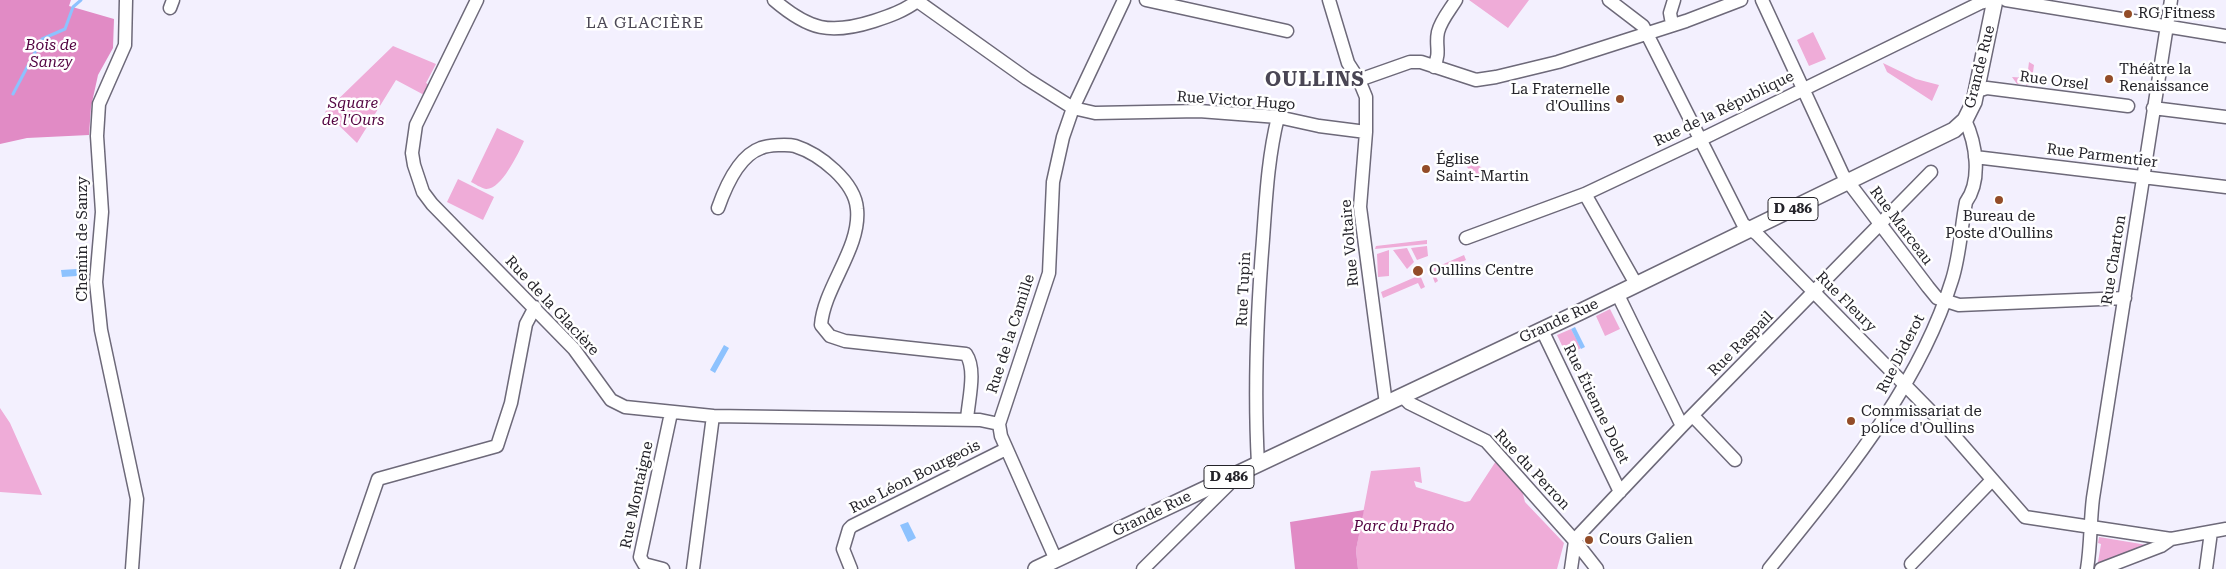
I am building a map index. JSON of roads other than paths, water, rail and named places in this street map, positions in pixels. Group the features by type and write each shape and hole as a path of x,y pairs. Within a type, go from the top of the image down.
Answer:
{"main road":[{"name":"Grande Rue","path":"1036,569 1542,330 1954,130 1966,120 1977,91 1994,0"}],"street":[{"name":"Chemin de Sanzy","path":"126,0 125,45 99,104 97,136 102,212 96,282 101,330 136,499 132,569"},
{"name":"Rue de la Glacière","path":"478,0 416,125 412,153 414,165 423,192 432,204 535,307 574,349 611,400 625,407 714,416 966,420 987,421 999,424"},
{"path":"774,0 802,21 824,28 839,30 893,14 916,0 1019,74 1073,108"},
{"name":"Rue de la Camille","path":"999,424 1048,273 1053,182 1063,137 1073,108 1124,0"},
{"path":"1146,0 1287,31"},
{"name":"Rue Voltaire","path":"1330,0 1348,63 1359,80 1366,97 1366,132 1360,207 1386,404"},
{"path":"1434,67 1439,56 1438,34 1442,22 1456,0"},
{"name":"Rue Fleury","path":"1609,0 1636,20 1646,32 1737,215 1950,431 2025,517 2171,539"},
{"path":"1672,24 1670,13 1674,0"},
{"path":"1359,80 1410,62 1476,80 1489,78 1558,62 1741,0"},
{"name":"Rue Marceau","path":"1762,0 1802,90 1848,183 1937,298 1945,301"},
{"name":"Rue de la République","path":"1466,238 1585,194 1980,3 1994,0"},
{"path":"2006,0 2226,36"},
{"name":"Rue Charton","path":"2078,569 2084,538 2089,526 2163,41 2168,26 2171,0"},
{"name":"Rue Orsel","path":"1977,91 1987,88 2128,106"},
{"name":"Rue Victor Hugo","path":"1073,108 1095,113 1199,111 1278,117 1319,126 1366,132"},
{"path":"2153,108 2226,117"},
{"name":"Rue Tupin","path":"1258,464 1259,286 1267,182 1272,140 1278,117"},
{"name":"Rue Diderot","path":"1769,569 1851,464 1905,385 1945,301 1953,278 1966,202 1972,194 1976,162 1971,131 1966,120"},
{"name":"Rue de la Camille","path":"718,208 729,179 743,162 761,148 794,145 813,155 831,168 852,192 857,208 856,229 821,318 821,325 830,336 845,342 966,354 970,360 966,420"},
{"name":"Rue Parmentier","path":"1975,157 2226,187"},
{"name":"Rue Raspail","path":"1575,541 1682,426 1932,172"},
{"path":"1585,194 1636,284"},
{"path":"1617,294 1682,426"},
{"path":"1945,301 1959,305 2125,298"},
{"path":"347,569 378,479 497,446 511,403 526,324 535,307"},
{"name":"Rue Étienne Dolet","path":"1542,330 1620,492"},
{"name":"Rue du Perron","path":"1402,396 1409,403 1486,441 1594,565"},
{"name":"Rue Montaigne","path":"663,569 644,564 640,557 671,413"},
{"path":"693,569 714,416"},
{"path":"1693,416 1735,460"},
{"path":"999,424 1006,449 1056,560"},
{"name":"Rue Léon Bourgeois","path":"851,569 843,548 849,529 852,526 1006,449"},
{"path":"1144,569 1228,485 1232,476"},
{"path":"1911,564 1992,480"},
{"name":"Rue Charton","path":"2087,569 2092,540 2089,526"},
{"path":"2101,569 2161,546 2171,539 2226,529"},
{"path":"2206,569 2211,532"},
{"path":"1572,569 1575,541"},
{"path":"1572,569 1578,564 1594,565"}],"water":[{"path":"77,269 77,276 62,277 61,270"},
{"path":"1575,327 1585,347 1581,349 1571,329"},
{"path":"724,345 729,348 715,373 710,370"},
{"path":"908,522 916,538 908,542 900,525"}],"waterway":[{"path":"13,94 42,39 65,29 73,7 81,0"}],"place":[{"name":"RG Fitness","path":"2128,14"},
{"name":"Théâtre la Renaissance","path":"2109,79"},
{"name":"La Fraternelle d'Oullins","path":"1620,99"},
{"name":"Église Saint-Martin","path":"1426,169"},
{"name":"Bureau de Poste d'Oullins","path":"1999,200"},
{"name":"Oullins Centre","path":"1418,271"},
{"name":"Commissariat de police d'Oullins","path":"1851,421"},
{"name":"Cours Galien","path":"1589,540"}],"district":[{"name":"LA GLACIÈRE","path":"645,23"},
{"name":"OULLINS","path":"1315,80"}],"park label":[{"name":"Bois de Sanzy","path":"51,54"},
{"name":"Square de l'Ours","path":"353,112"},
{"name":"Parc du Prado","path":"1404,527"}]}
